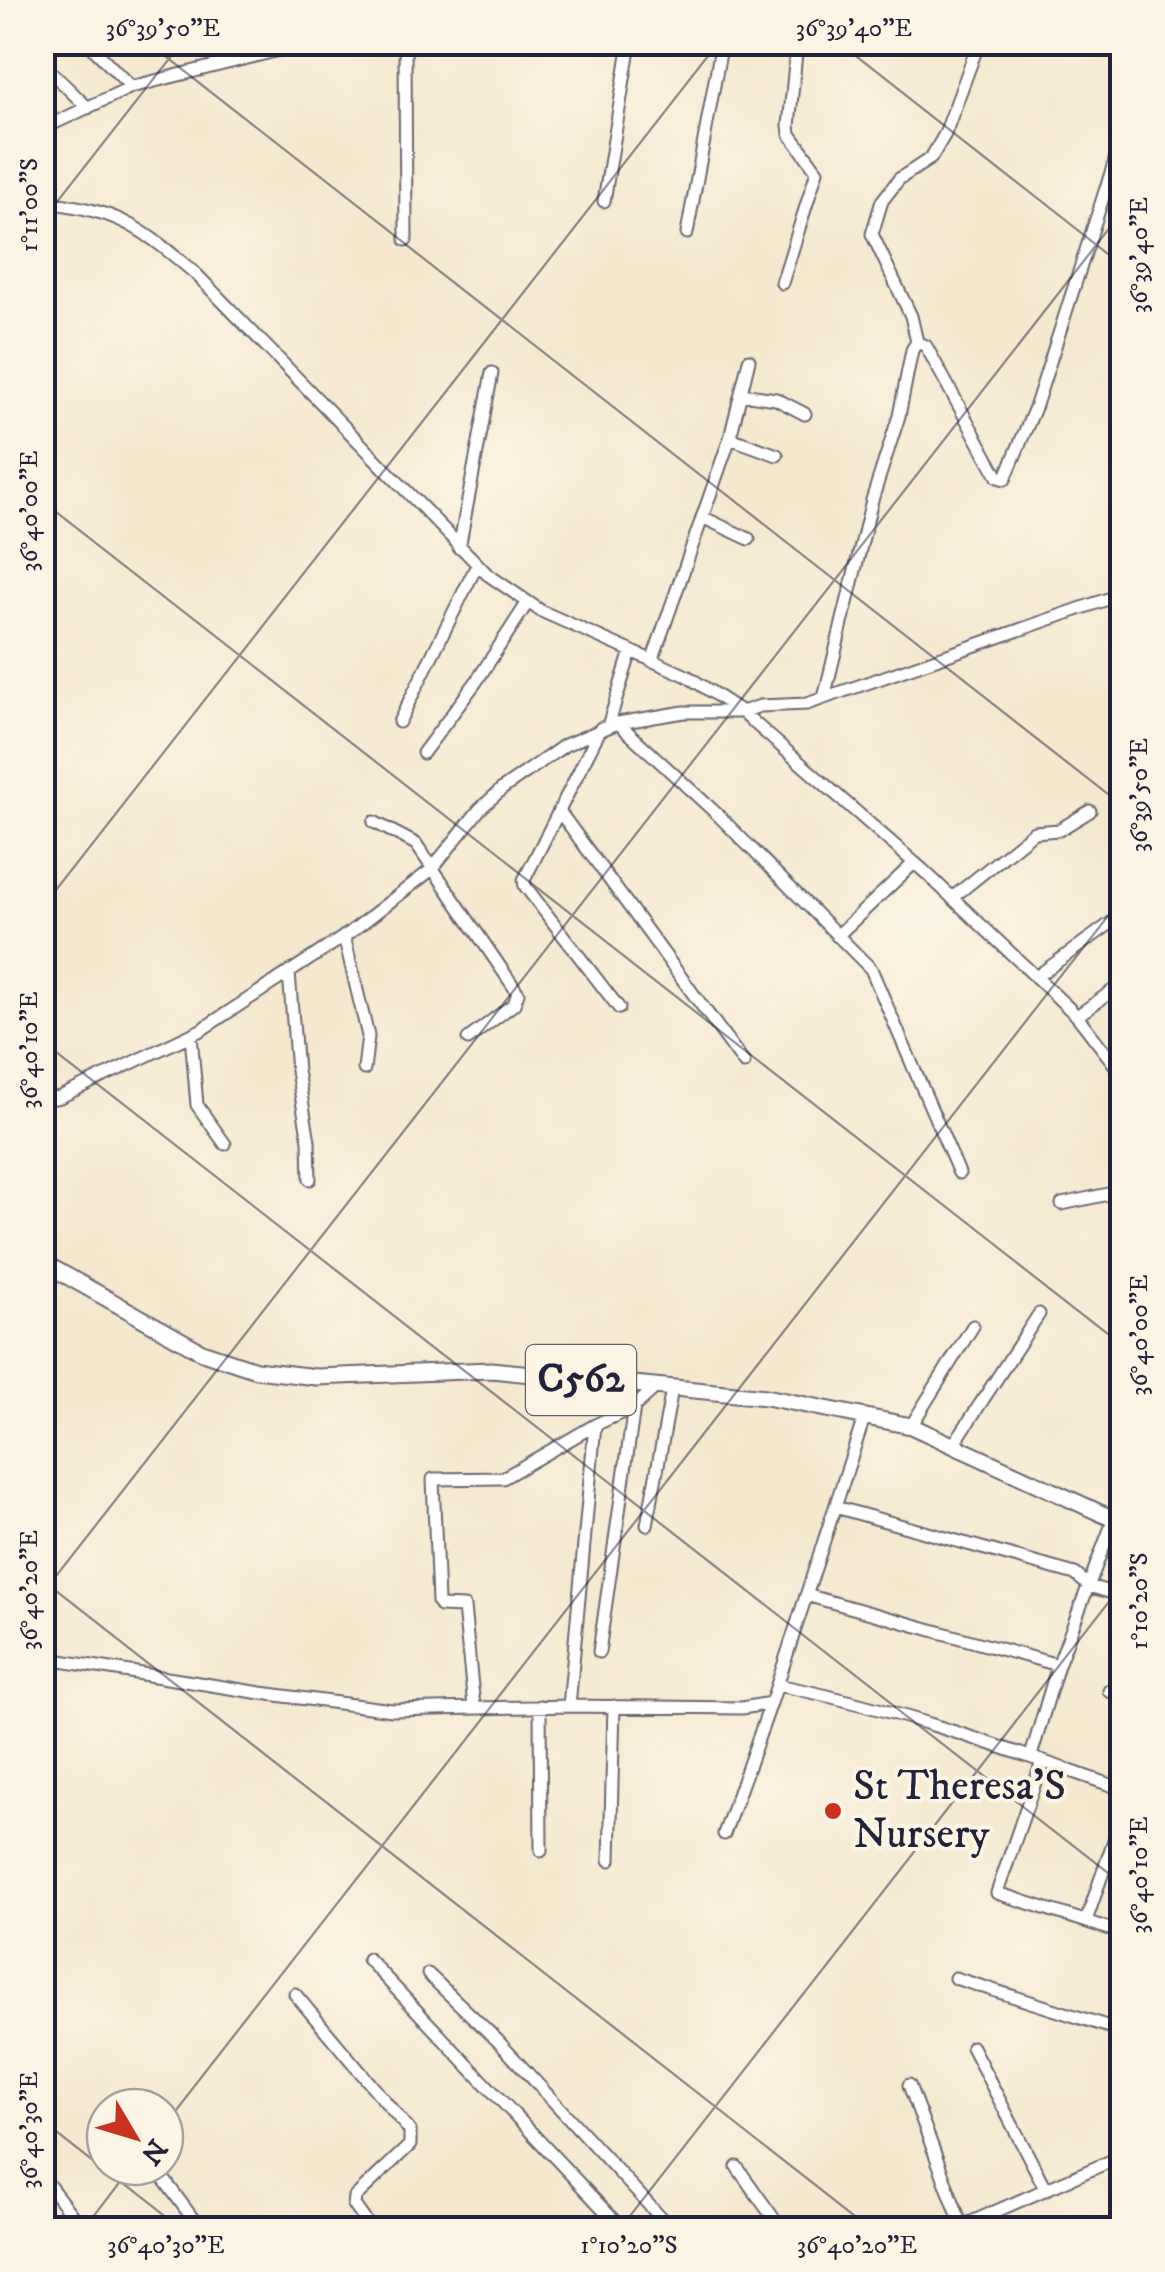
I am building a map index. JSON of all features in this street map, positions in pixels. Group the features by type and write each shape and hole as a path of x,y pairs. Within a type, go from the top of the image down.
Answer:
{"main road":[{"name":"C562","path":"42,1262 202,1352 256,1370 316,1376 491,1370 766,1397 911,1426 1118,1521"}],"street":[{"path":"86,42 131,87"},
{"path":"42,129 131,87 311,42"},
{"path":"405,42 406,240"},
{"path":"604,201 630,42"},
{"path":"687,233 722,42"},
{"path":"782,283 817,171 790,134 797,42"},
{"path":"824,698 872,500 917,342 911,316 872,234 882,201 899,179 931,158 945,134 979,42"},
{"path":"42,62 88,108"},
{"path":"917,342 926,346 998,477 1005,479 1036,405 1118,151"},
{"path":"42,202 84,206 117,216 162,245 197,275 477,565 528,602 686,676 742,712 1036,977 1077,1016 1122,1072"},
{"path":"652,660 730,438 749,360"},
{"path":"459,548 492,373"},
{"path":"742,394 776,400 805,414"},
{"path":"730,438 776,455"},
{"path":"702,517 749,539"},
{"path":"399,722 477,565"},
{"path":"42,1100 60,1097 191,1035 344,936 431,870 502,788 565,745 609,726 684,712 742,712 760,706 807,704 1122,594"},
{"path":"424,753 528,602"},
{"path":"619,1008 524,883 559,810 609,726 631,651"},
{"path":"609,726 718,815 871,969 958,1173"},
{"path":"559,810 744,1063"},
{"path":"952,898 1034,832 1058,830 1090,810"},
{"path":"374,822 416,844 518,993 514,1004 468,1039"},
{"path":"837,936 914,863"},
{"path":"1036,977 1122,915"},
{"path":"344,936 368,1036 364,1068"},
{"path":"288,972 297,1070 309,1140 310,1178"},
{"path":"1077,1016 1122,984"},
{"path":"191,1035 197,1105 225,1144"},
{"path":"1062,1204 1122,1191"},
{"path":"954,1444 1039,1314"},
{"path":"911,1426 973,1326"},
{"path":"474,1707 464,1607 440,1606 438,1602 433,1479 503,1478 664,1388"},
{"path":"646,1526 664,1388"},
{"path":"599,1652 634,1407"},
{"path":"724,1834 865,1416"},
{"path":"569,1706 595,1425"},
{"path":"835,1507 1075,1574 1089,1586 1122,1596"},
{"path":"1118,1521 1058,1665 1036,1759 996,1887 997,1893 1122,1933"},
{"path":"806,1595 1058,1665"},
{"path":"42,1658 366,1708 742,1708 770,1704"},
{"path":"777,1686 844,1698 1122,1789"},
{"path":"1109,1691 1122,1695"},
{"path":"540,1706 542,1851"},
{"path":"610,1860 614,1706"},
{"path":"1086,1920 1122,1817"},
{"path":"368,1959 623,2230"},
{"path":"428,1974 498,2040 672,2230"},
{"path":"955,1978 1122,2031"},
{"path":"295,1994 410,2131 410,2146 356,2196 354,2205 372,2230"},
{"path":"972,2046 1046,2190"},
{"path":"909,2085 958,2228 1122,2156"},
{"path":"737,2167 782,2230"},
{"path":"42,2176 83,2230"},
{"path":"170,2187 201,2230"}],"place":[{"name":"St Theresa'S Nursery","path":"833,1811"}]}
